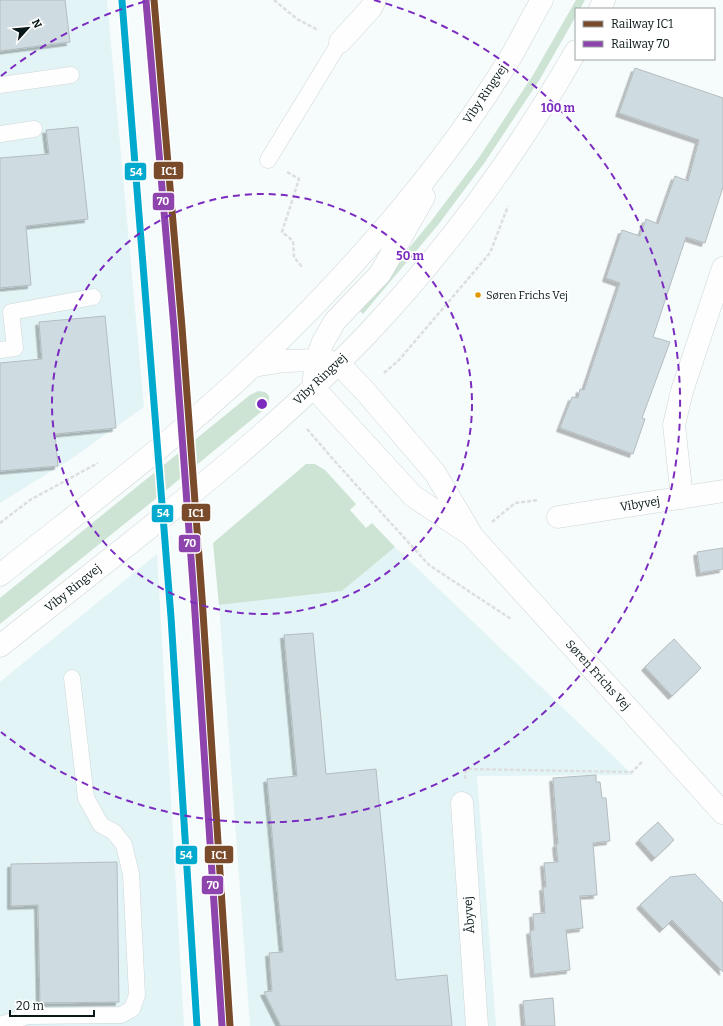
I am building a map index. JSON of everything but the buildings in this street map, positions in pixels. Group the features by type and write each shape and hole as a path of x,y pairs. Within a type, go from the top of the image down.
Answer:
{"street":[{"path":"340,42 370,8 375,0"},
{"name":"Viby Ringvej","path":"0,575 206,409 253,366 328,291 371,244 420,186 468,121 512,53 542,0"},
{"name":"Viby Ringvej","path":"0,646 201,487 338,363 411,285 462,224 510,157 575,53"},
{"path":"313,387 316,360 323,342 335,321 380,274 468,121"},
{"path":"682,498 674,425 682,391 723,268"},
{"path":"253,366 285,361 316,360 338,363"},
{"name":"Søren Frichs Vej","path":"338,363 364,390 435,473 474,537 723,813"},
{"name":"Søren Frichs Vej","path":"313,387 413,496 474,537"},
{"name":"Vibyvej","path":"558,517 723,491"},
{"name":"Åbyvej","path":"462,803 477,1026"}],"lane":[{"path":"268,160 340,42"},
{"path":"0,85 71,75"},
{"path":"0,134 34,129"},
{"path":"0,350 15,348 11,312 93,297"},
{"path":"0,1025 28,1016 121,1015 132,1009 137,995 131,874 124,845 114,832 101,825 86,798 72,678"}],"path":[{"path":"274,0 296,19 340,42"},
{"path":"268,160 299,179 282,232 293,241 294,257 303,268"},
{"path":"364,390 399,360 490,253"},
{"path":"290,408 338,466 429,565 508,618 515,620"},
{"path":"0,522 30,500 102,461"},
{"path":"474,537 515,504 554,497 558,517"},
{"path":"462,803 466,770 632,772 660,743"}],"shaded area":[{"path":"0,0 107,0 144,407 71,459 0,503"},
{"path":"395,547 633,775 477,776 496,1026 250,1026 219,605 342,591"},
{"path":"157,554 184,1026 0,1026 0,682"}],"green space":[{"path":"576,0 585,0 581,8 575,8 575,18 540,79 485,162 438,225 363,314 357,308 387,275 432,220 478,159 533,75"},
{"path":"258,391 265,392 269,396 269,404 261,412 0,624 0,598 250,395"},
{"path":"306,464 315,464 325,470 356,504 350,510 366,528 372,523 395,547 342,591 219,605 213,543"}],"rail line":[{"name":"IC1","path":"154,0 182,327 202,597 230,1026"},
{"name":"70","path":"146,1 174,328 194,598 222,1026"}],"transit line":[{"name":"54","path":"122,1 171,617 197,1026"}],"place":[{"name":"Søren Frichs Vej","path":"478,295"}]}
